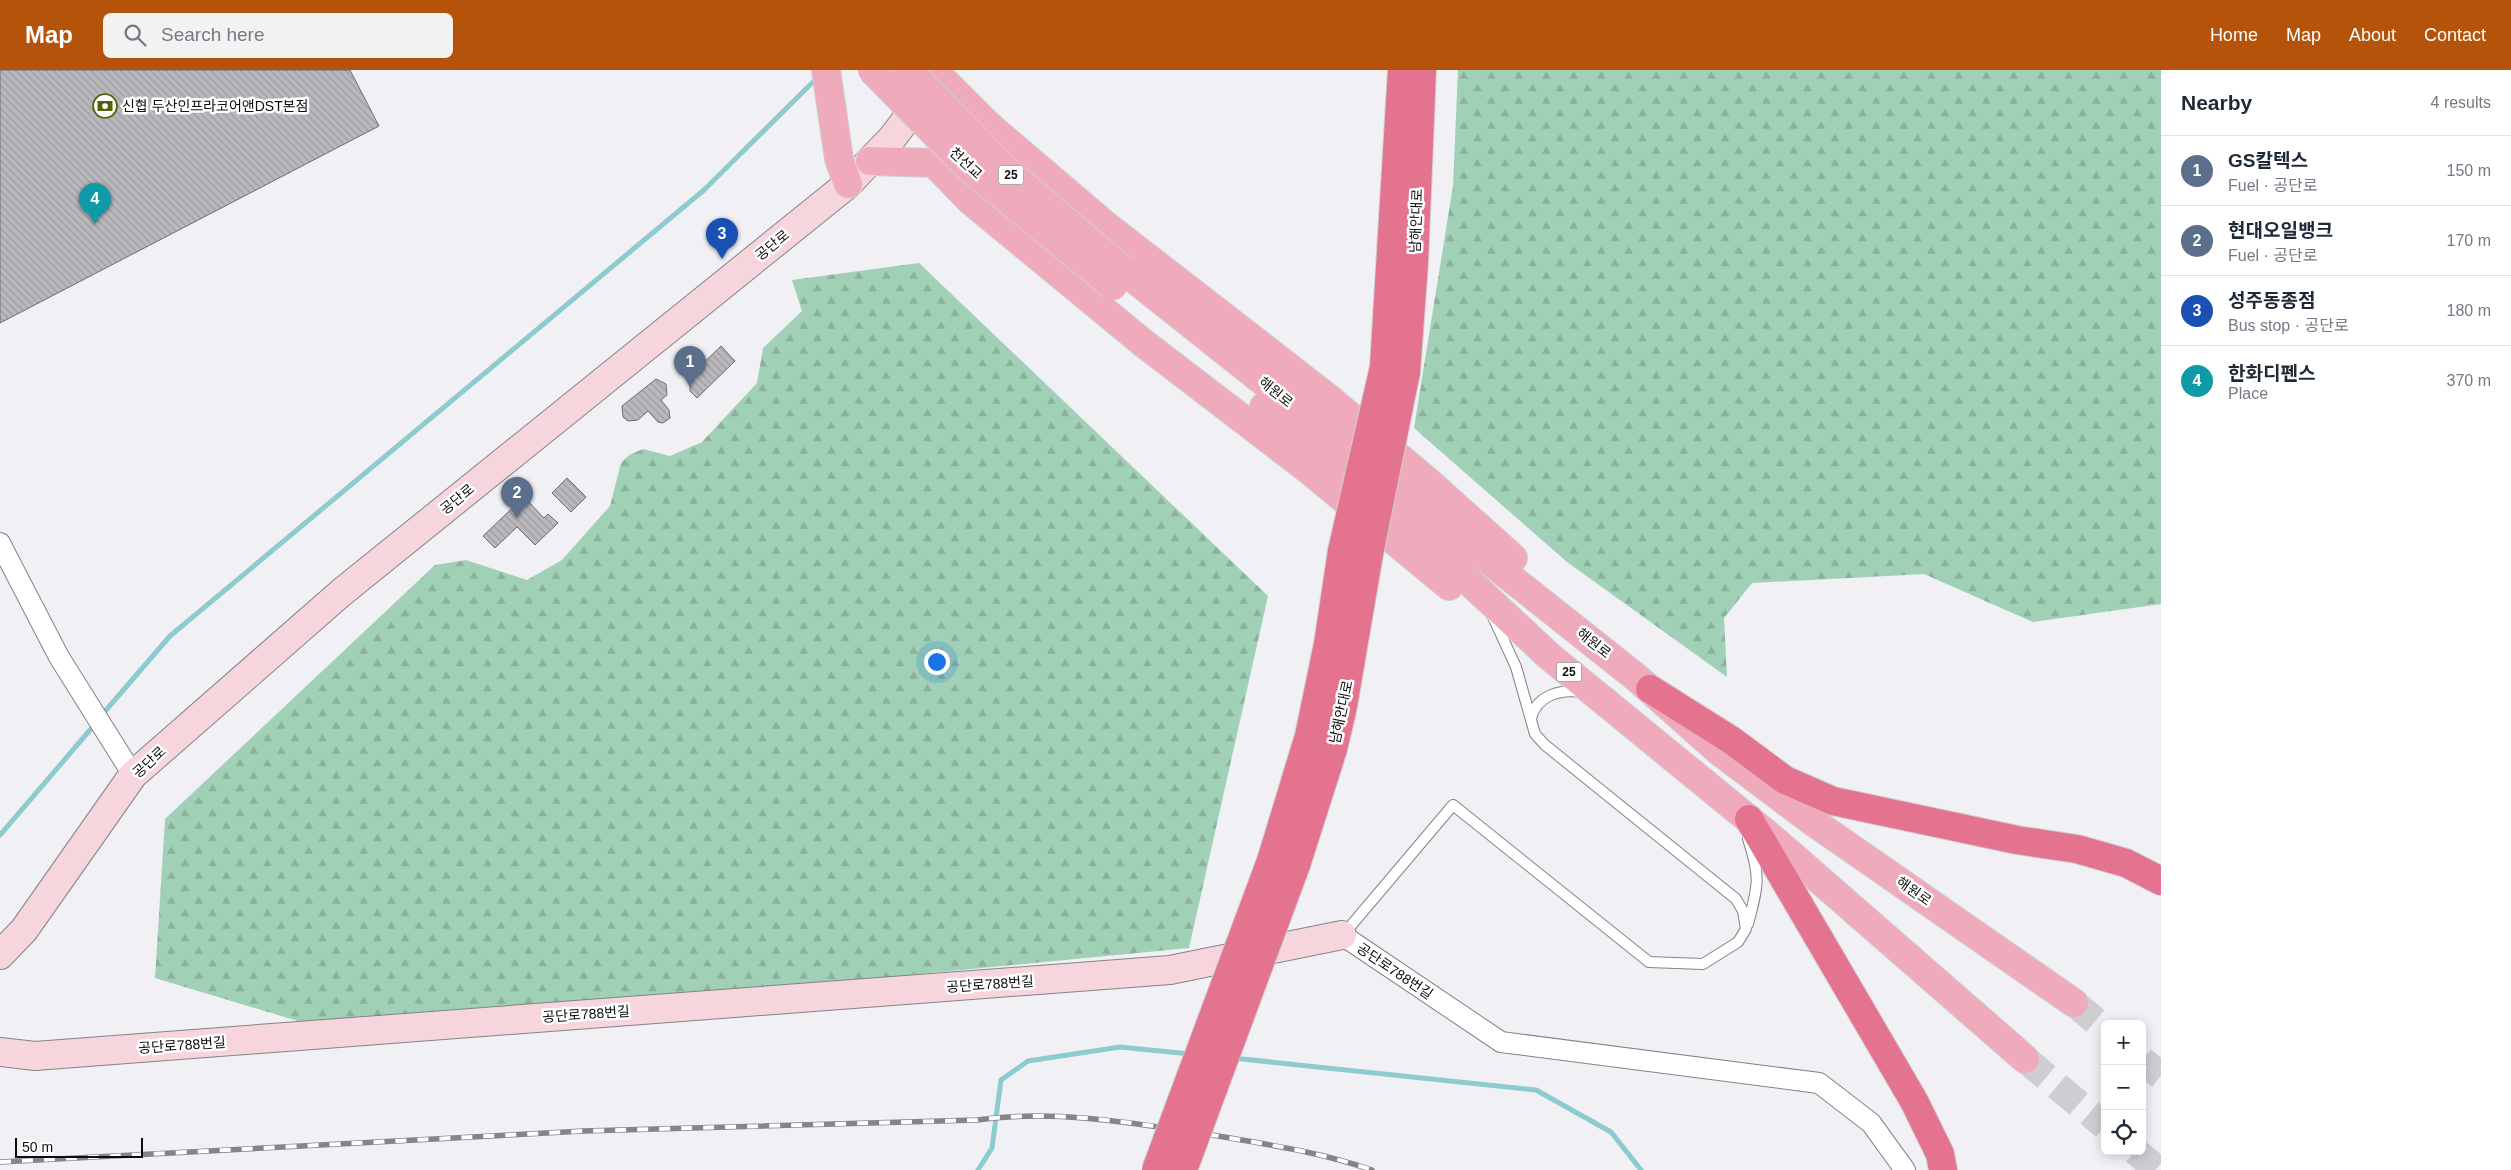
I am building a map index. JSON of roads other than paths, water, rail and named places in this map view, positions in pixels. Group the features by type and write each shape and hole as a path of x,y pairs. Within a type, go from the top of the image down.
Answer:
{"highway":[{"name":"남해안대로","path":"1284,863 1328,644 1342,551 1395,370 1402,70"},
{"name":"남해안대로","path":"1284,863 1328,764 1343,706 1369,554 1395,370 1414,263 1422,70"},
{"path":"1644,684 1731,740 1785,780 1833,801 2017,840 2077,849 2126,864 2161,882"},
{"path":"1749,819 1914,1100 1940,1154 1943,1170"},
{"path":"1156,1170 1284,863"},
{"path":"1183,1170 1284,863"}],"main road":[{"path":"826,70 840,159 848,184"},
{"name":"천선교","path":"872,70 968,167 1118,278"},
{"name":"천선교","path":"908,70 1009,173 1118,278"},
{"path":"938,72 989,126 1104,224 1328,397 1426,480 1522,566 1644,684"},
{"path":"963,193 954,179 950,162 951,155 966,137 985,136 1002,142 1021,153"},
{"path":"870,161 934,163 963,193 1142,342 1309,470 1447,584 1549,656"},
{"name":"해원로","path":"1118,278 1400,517 1549,656 1749,819 2025,1059"},
{"name":"해원로","path":"1118,278 1644,684 1719,751 1812,821 2074,1003"}],"street":[{"name":"공단로","path":"0,955 24,930 133,775 342,592 848,184 893,138 938,72"},
{"path":"0,543 59,657 133,775"},
{"name":"공단로788번길","path":"0,1052 36,1056 1170,970 1342,935 1501,1042 1819,1083 1871,1123 1905,1170"}],"lane":[{"path":"1493,618 1516,667 1535,734 1545,745 1736,898 1743,911 1746,929"},
{"path":"1531,719 1539,703 1548,696 1559,692 1586,693 1602,699"},
{"path":"1342,935 1453,805 1649,962 1703,964 1738,942 1746,929 1758,884 1754,858 1746,834 1723,797"}],"waterway":[{"path":"101,716 170,636 704,190 818,77"},
{"path":"0,835 96,723"},
{"path":"978,1170 992,1148 1001,1080 1028,1061 1120,1047 1190,1054"},
{"path":"1233,1058 1536,1090 1611,1132 1641,1170"}],"tunnel":[{"path":"2074,1003 2101,1026"},
{"path":"2025,1059 2101,1123"},
{"path":"2146,1063 2161,1076"},
{"path":"2140,1155 2158,1170"}],"railway":[{"path":"0,1162 584,1131 977,1120 1036,1116 1124,1122 1212,1135 1312,1153 1372,1170"}],"place":[{"name":"신협 두산인프라코어앤DST본점","path":"105,106"},
{"name":"한화디펜스","path":"95,224"},
{"name":"성주동종점","path":"722,259"},
{"name":"GS칼텍스","path":"690,387"},
{"name":"현대오일뱅크","path":"517,518"}]}
